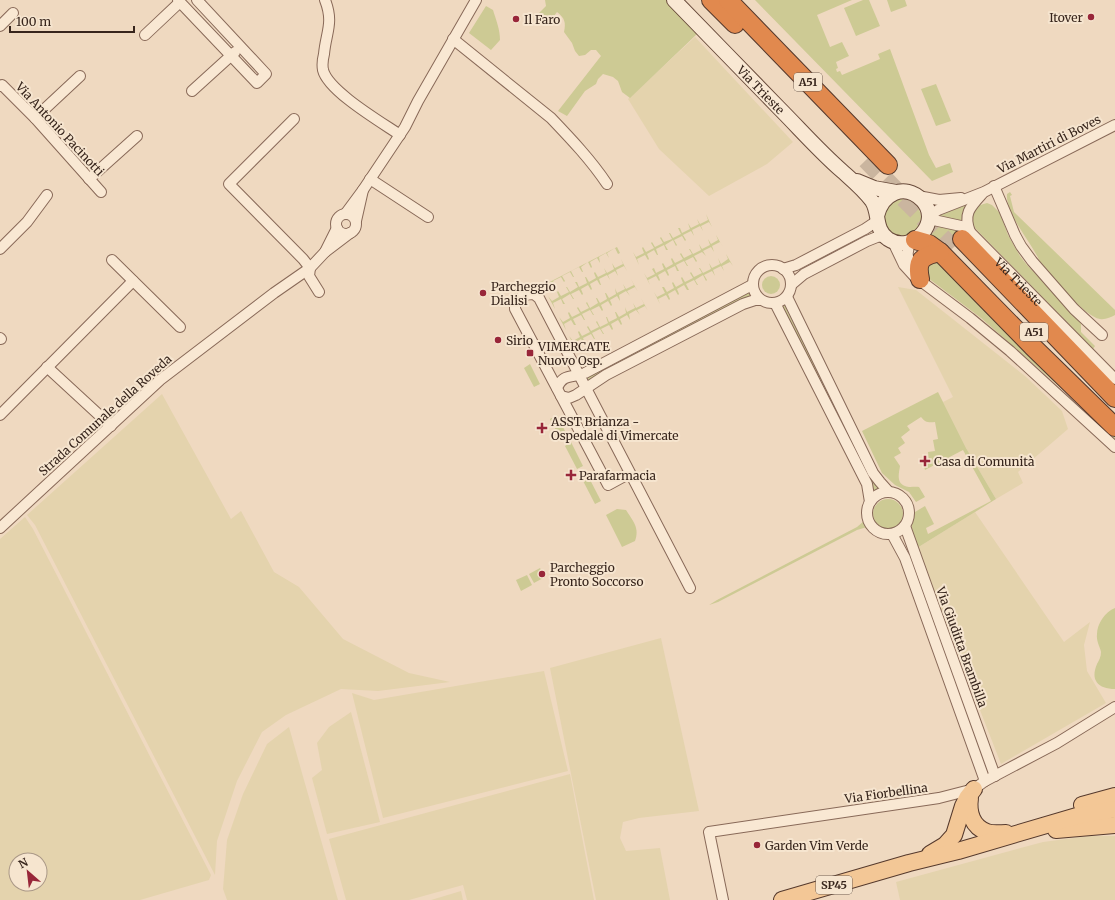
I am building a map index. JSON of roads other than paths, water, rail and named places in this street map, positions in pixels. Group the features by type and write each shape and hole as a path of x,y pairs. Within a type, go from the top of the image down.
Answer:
{"highway":[{"name":"A51","path":"711,0 866,160"},
{"name":"A51","path":"728,0 888,165"},
{"path":"913,241 928,244 956,243"},
{"name":"A51","path":"956,243 1115,398"},
{"name":"A51","path":"956,243 1115,417"},
{"path":"923,282 918,268 921,260 926,256 956,243"},
{"path":"956,243 1032,346 1115,427"}],"main road":[{"path":"980,785 970,797 969,806 971,818 979,828 988,833 1022,832 1073,808 1115,796"},
{"path":"909,863 934,852 945,845 954,835 962,806 967,798 980,785"},
{"name":"SP45","path":"782,900 1090,813 1115,809"},
{"path":"932,858 954,856 1059,830 1115,825"}],"street":[{"path":"145,35 179,1 257,83 266,74 197,0"},
{"path":"325,0 329,17 323,70 338,92 400,135"},
{"name":"Strada Comunale della Roveda","path":"325,252 337,228 337,218 346,214 400,135 476,0"},
{"name":"Via Trieste","path":"674,0 827,158 850,178 872,202 876,208 881,232 889,239 904,265 914,276 970,318 1010,351 1115,447"},
{"path":"0,26 13,14"},
{"path":"453,39 551,118 593,163 608,184"},
{"path":"192,91 240,46"},
{"path":"35,118 80,76"},
{"name":"Via Antonio Pacinotti","path":"1,85 35,118 101,192"},
{"path":"294,119 229,184 285,240 310,268 309,276 319,292"},
{"name":"Via Martiri di Boves","path":"929,218 938,210 984,192 1115,126"},
{"path":"89,179 137,136"},
{"name":"Via Trieste","path":"850,178 874,188 911,193 918,196"},
{"path":"370,179 428,216"},
{"name":"Via Martiri di Boves","path":"994,186 1016,235 1028,256 1074,309 1102,335"},
{"name":"Strada Comunale della Roveda","path":"0,528 160,380 274,293 310,268 325,252 351,233 356,228 357,212 363,190"},
{"path":"760,300 756,296 752,285 756,274 760,269 771,265 783,268 796,265 865,229 877,218 878,208 882,201 896,192"},
{"name":"Via Martiri di Boves","path":"956,243 967,224 968,213 973,204 984,192"},
{"path":"0,249 27,222 47,195"},
{"path":"918,196 927,209 929,218"},
{"name":"Via Martiri di Boves","path":"918,196 939,200 969,197"},
{"path":"346,214 352,216 356,221"},
{"name":"Via Trieste","path":"923,282 908,260 908,248 925,230 929,218 961,226 956,243 1115,379"},
{"path":"337,228 342,233 351,233"},
{"path":"791,285 804,274 877,237 889,239 899,243 913,241"},
{"path":"112,260 180,327"},
{"path":"559,392 572,397 606,375 743,304 755,300 775,303 782,301 787,297 791,285 790,278 783,268"},
{"path":"0,415 133,281"},
{"path":"559,392 562,380 566,377 579,375 752,285"},
{"path":"630,473 608,485 515,309 515,302 520,297 534,294 539,298 690,588"},
{"name":"Via Giuditta Brambilla","path":"787,297 873,473 889,492 901,496 908,506 908,520 905,526 996,776"},
{"path":"775,303 867,484 870,502 867,513 871,526 881,533 892,534 900,531 905,526"},
{"path":"47,368 111,426"},
{"path":"870,502 878,494 889,492"},
{"name":"Via Giuditta Brambilla","path":"892,534 904,558 980,785"},
{"name":"Via Fiorbellina","path":"723,900 709,832 939,798 980,785 1057,743 1115,707"}],"tunnel":[{"path":"866,160 953,248"}],"place":[{"name":"Itover","path":"1091,17"},
{"name":"Il Faro","path":"516,19"},
{"name":"Parcheggio Dialisi","path":"483,293"},
{"name":"Sirio","path":"498,340"},
{"name":"VIMERCATE Nuovo Osp.","path":"530,353"},
{"name":"ASST Brianza - Ospedale di Vimercate","path":"542,428"},
{"name":"Casa di Comunità","path":"925,461"},
{"name":"Parafarmacia","path":"571,475"},
{"name":"Parcheggio Pronto Soccorso","path":"542,574"},
{"name":"Garden Vim Verde","path":"757,845"}]}
